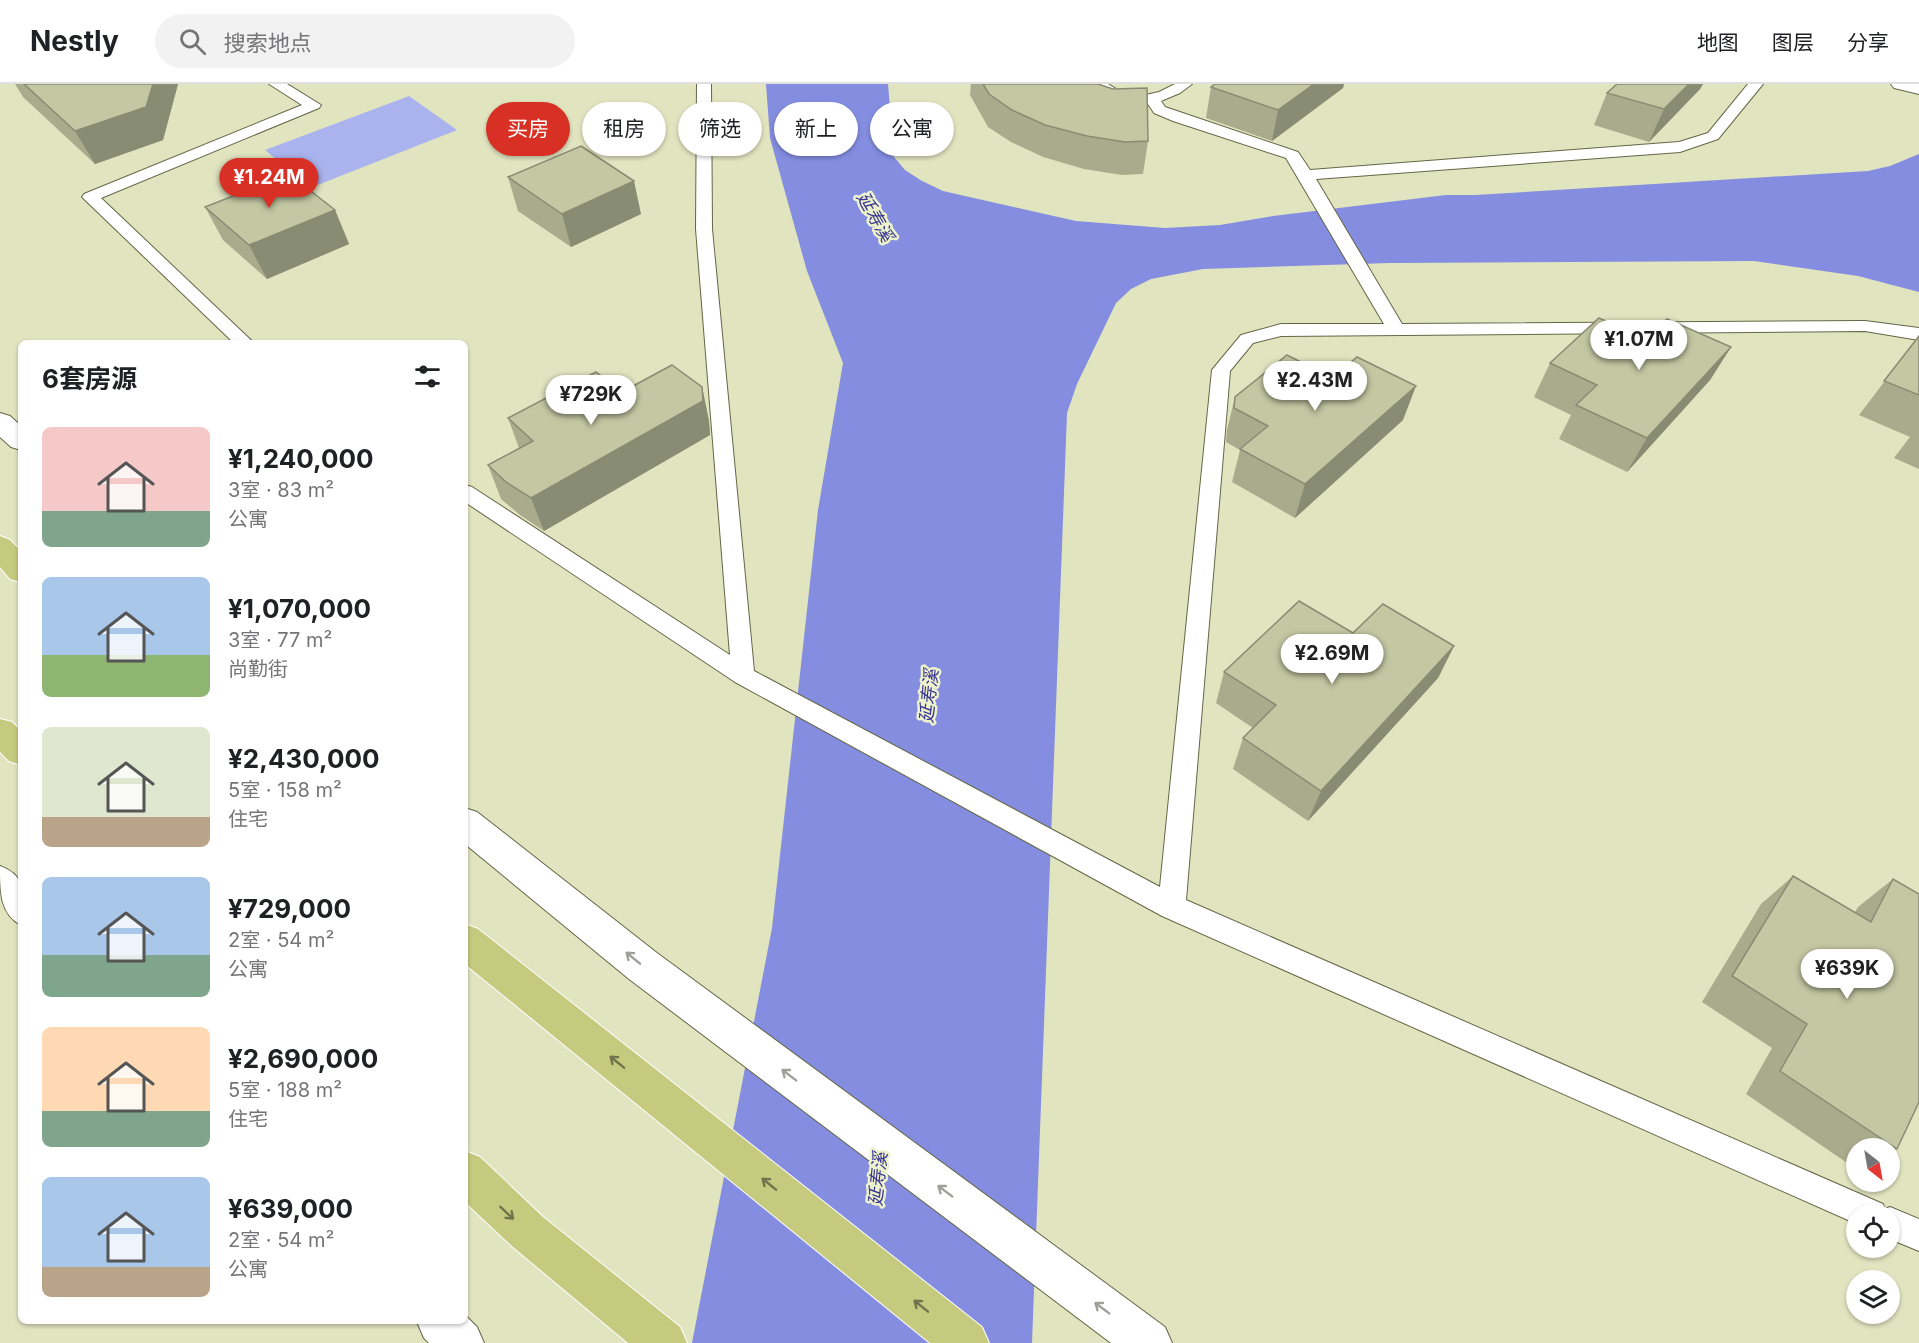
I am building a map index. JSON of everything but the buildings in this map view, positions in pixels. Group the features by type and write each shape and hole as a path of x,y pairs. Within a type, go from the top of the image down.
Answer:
{"main road":[{"path":"0,548 18,569"},
{"path":"0,732 18,749"},
{"path":"468,942 966,1343"},
{"path":"468,1175 528,1232 664,1343"}],"street":[{"path":"0,422 18,438"},
{"path":"468,825 643,966 1149,1343"},
{"path":"0,882 18,904"},
{"path":"442,1324 461,1343"}],"lane":[{"path":"242,340 90,196 314,105 276,84"},
{"path":"704,84 704,229 743,676"},
{"path":"1100,84 1114,97 1153,100 1185,84"},
{"path":"1306,175 1680,147 1713,136 1756,84"},
{"path":"1153,100 1159,110 1178,118 1292,155 1396,329"},
{"path":"1172,907 1221,370 1247,339 1281,330 1396,329 1865,326 1919,334"},
{"path":"468,494 743,676 1172,907 1847,1204"},
{"path":"1900,1227 1919,1235"}],"shaded area":[{"path":"409,96 457,130 310,188 265,150"}],"water":[{"name":"延寿溪","path":"766,84 888,84 889,102 870,102 870,156 894,156 905,170 943,191 1076,221 1165,228 1220,225 1273,216 1446,195 1868,171 1890,166 1919,154 1919,292 1858,276 1754,261 1390,263 1203,269 1151,279 1131,289 1116,303 1077,384 1067,413 1032,1343 692,1343 772,928 818,510 843,363 807,271 775,156 858,156 858,102 774,102 774,152 770,138"}]}
